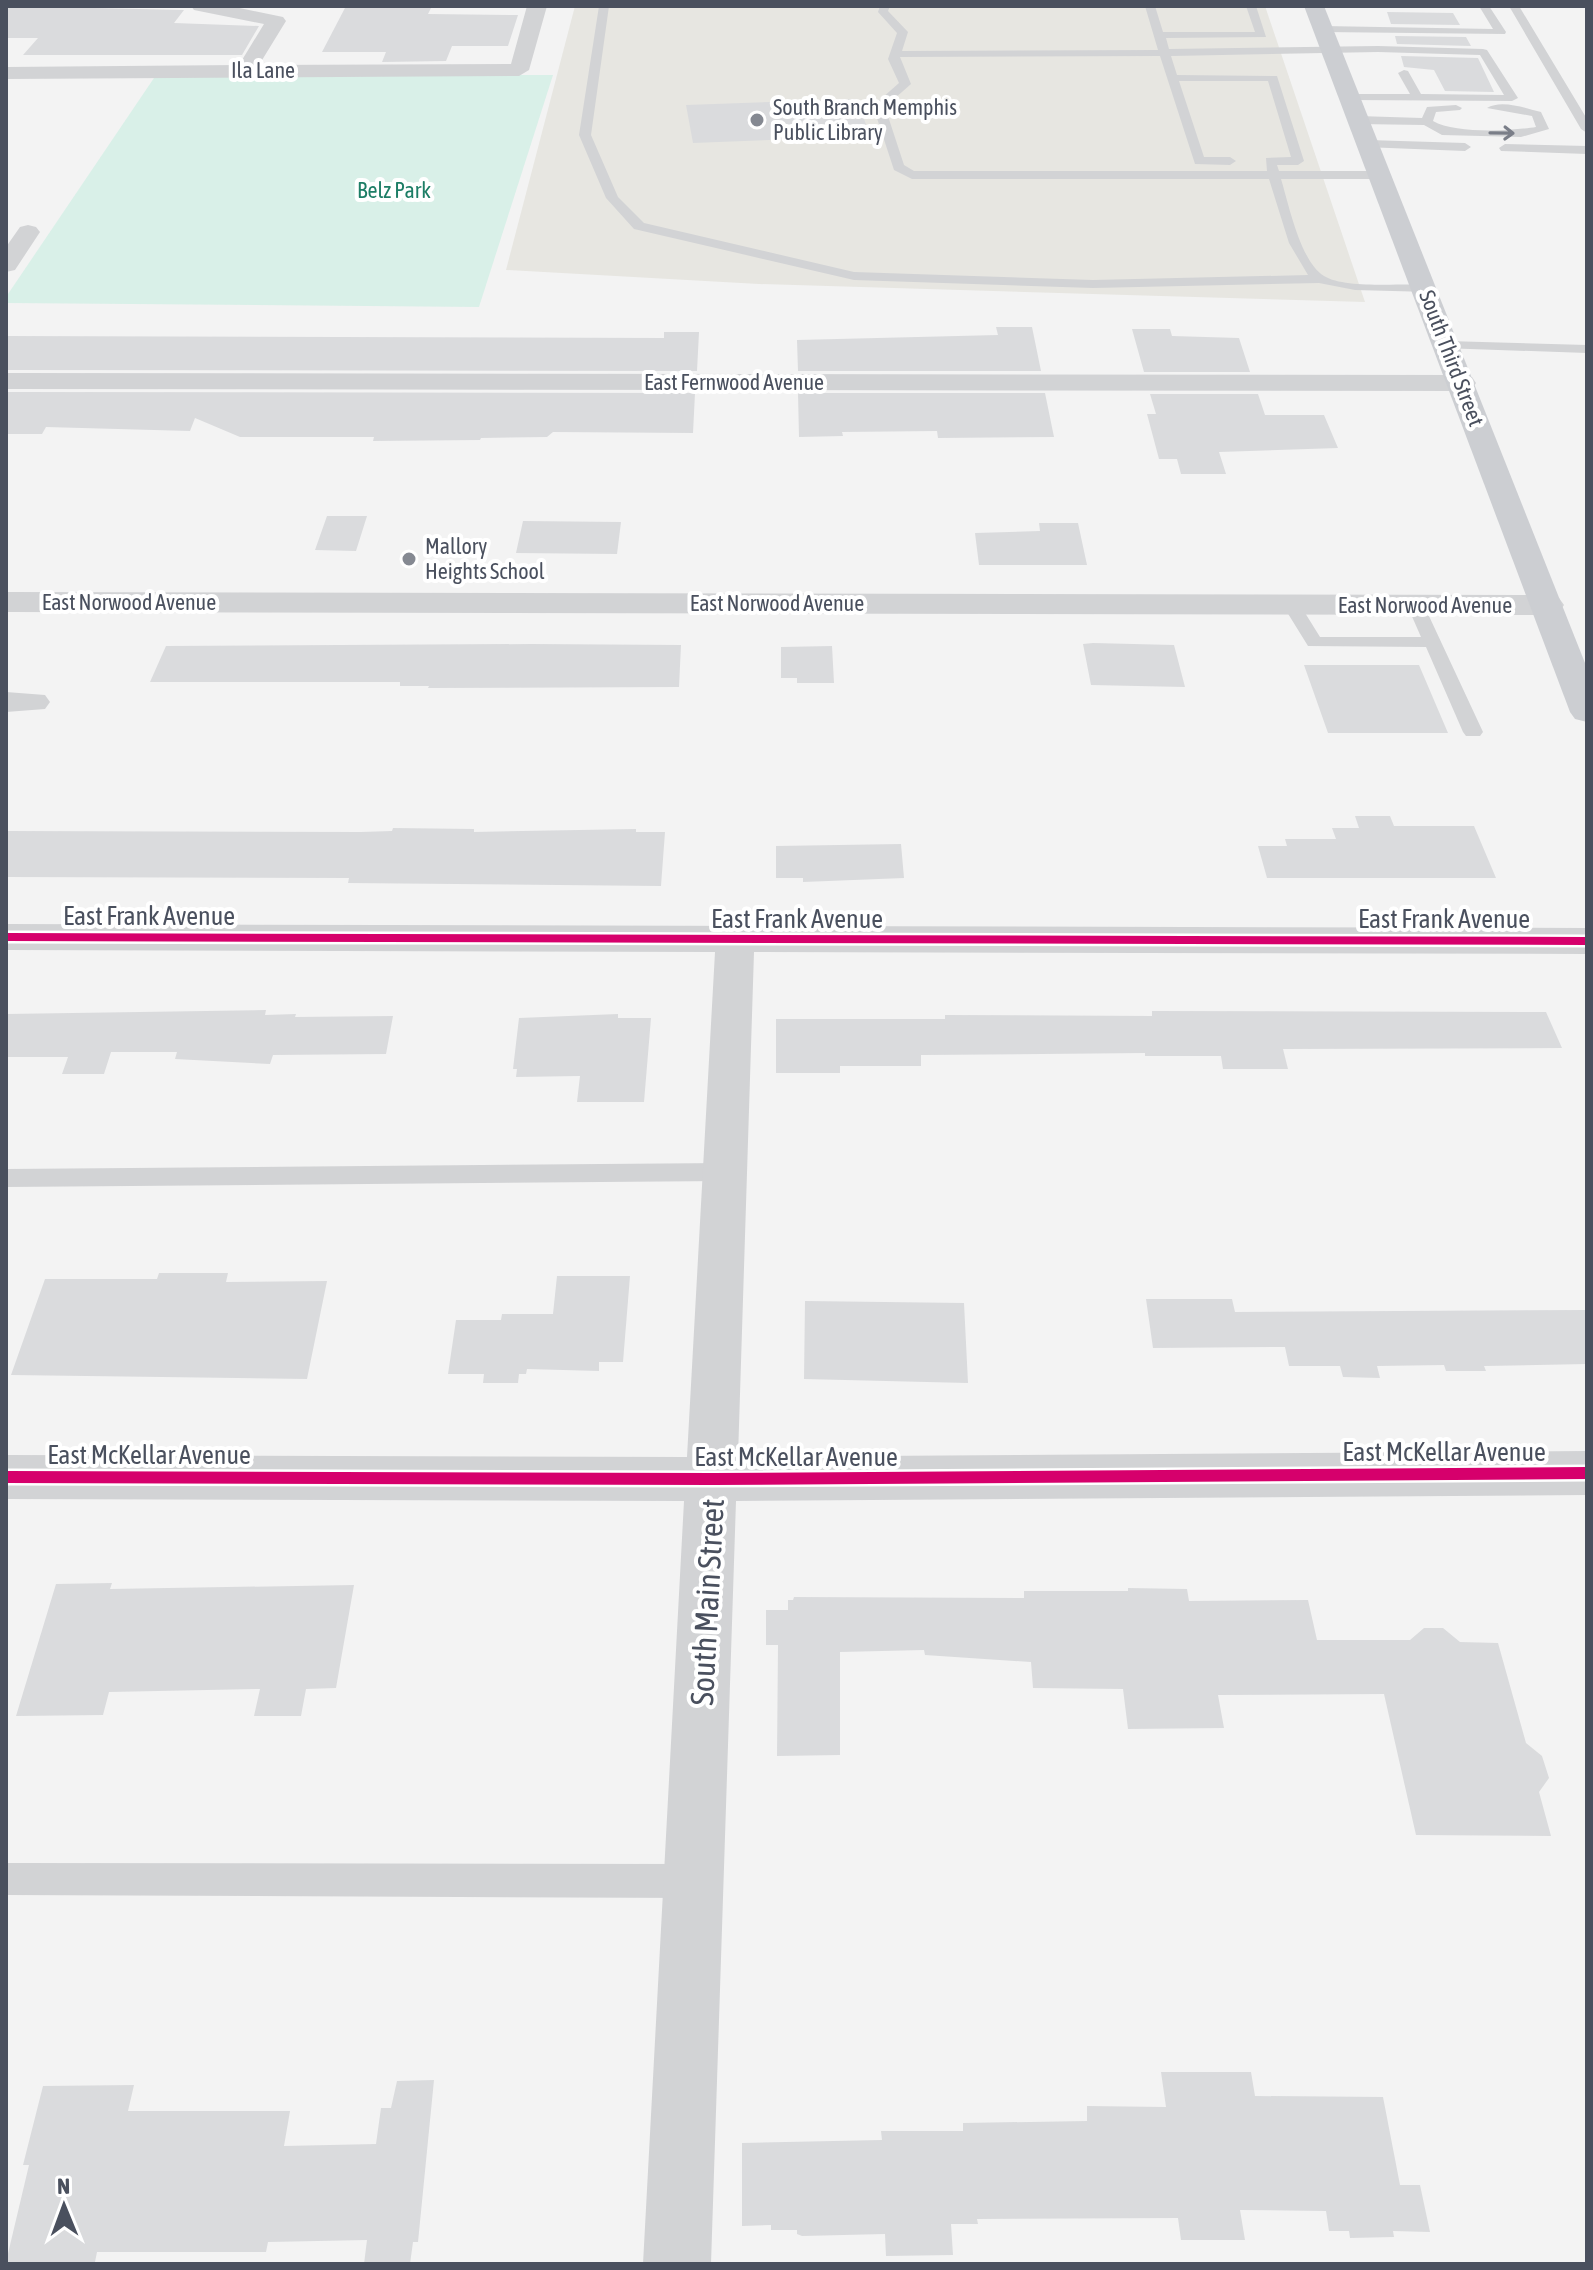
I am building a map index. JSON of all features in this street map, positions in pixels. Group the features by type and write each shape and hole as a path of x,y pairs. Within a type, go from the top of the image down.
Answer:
{"main road":[{"name":"South Third Street","path":"1323,29 1587,712"}],"street":[{"path":"201,6 276,21 246,70"},
{"name":"Ila Lane","path":"6,73 519,70 537,6"},
{"path":"6,265 28,232"},
{"name":"East Fernwood Avenue","path":"6,381 1462,383"},
{"name":"East Norwood Avenue","path":"6,602 1548,605"},
{"name":"East Frank Avenue","path":"6,937 1587,941"},
{"name":"South Main Street","path":"677,2264 735,941"},
{"name":"East McKellar Avenue","path":"6,1477 713,1479 1587,1473"}],"lane":[{"path":"604,6 585,135 612,198 639,226 854,276 1093,284 1320,279 1425,289"},
{"path":"885,6 883,12 903,32 895,54 905,84 879,106 898,167 912,175 1272,168 1380,175"},
{"path":"1150,6 1199,161 1241,161"},
{"path":"1158,35 1262,35 1251,6"},
{"path":"895,54 1164,53 1323,29 1501,32 1484,6"},
{"path":"1514,6 1587,129"},
{"path":"1323,29 1378,49 1483,52 1512,98 1418,98 1358,120"},
{"path":"1404,73 1418,98"},
{"path":"1172,78 1273,78 1298,161 1272,168 1255,161"},
{"path":"1358,120 1427,122 1442,131 1521,133 1543,129 1537,114 1517,109 1431,109 1427,122"},
{"path":"1358,120 1473,147"},
{"path":"1488,147 1587,150"},
{"path":"1272,168 1303,265 1320,279"},
{"path":"1447,345 1587,349"},
{"path":"1291,604 1314,642 1433,642"},
{"path":"1416,605 1473,732"},
{"path":"6,1178 725,1172"},
{"path":"6,1879 694,1881"}],"shaded area":[{"path":"575,6 1265,6 1365,302 759,284 506,270"}],"green space":[{"name":"Belz Park","path":"156,75 553,75 479,307 6,303 6,297"}],"building":[{"path":"6,6 184,10 174,23 259,26 242,55 23,55 38,38 6,38"},
{"path":"346,6 432,6 428,14 518,15 508,46 452,46 446,61 382,62 386,52 322,52"},
{"path":"1387,12 1453,13 1460,25 1391,24"},
{"path":"1395,36 1466,37 1471,46 1397,44"},
{"path":"1401,56 1478,58 1494,92 1445,91 1434,70 1404,67"},
{"name":"South Branch Memphis Public Library","path":"857,99 870,136 693,143 686,105"},
{"path":"996,327 1032,327 1041,371 798,371 797,340 998,335"},
{"path":"1132,329 1170,329 1172,336 1239,338 1250,372 1144,372"},
{"path":"664,332 699,332 697,371 6,370 6,336 664,338"},
{"path":"6,392 695,393 693,433 553,432 547,437 373,441 374,437 240,437 195,418 190,431 46,427 42,434 6,434"},
{"path":"798,393 1045,393 1054,437 938,438 937,431 842,432 843,436 799,437"},
{"path":"1150,394 1258,394 1265,415 1324,415 1338,448 1219,452 1226,474 1181,474 1177,459 1159,459 1147,414 1156,414"},
{"path":"327,516 367,516 356,551 315,550"},
{"path":"523,521 621,522 617,554 516,553"},
{"path":"1039,523 1078,523 1087,565 979,565 975,533 1040,531"},
{"path":"1083,644 1174,645 1185,687 1091,685"},
{"path":"681,645 679,687 428,688 400,686 400,682 150,682 166,646"},
{"path":"832,646 834,683 797,683 797,678 781,678 781,647"},
{"path":"1304,665 1419,665 1448,733 1328,733"},
{"path":"1355,816 1390,816 1394,826 1474,826 1496,878 1267,878 1258,846 1287,846 1285,839 1336,839 1332,828 1359,828"},
{"path":"393,828 474,829 474,832 636,829 636,832 665,832 661,886 348,883 349,878 6,877 6,831 361,832 392,831"},
{"path":"901,844 904,878 803,882 803,878 776,878 776,846"},
{"path":"266,1010 265,1015 296,1014 295,1017 393,1016 386,1054 273,1055 270,1064 175,1059 177,1052 111,1052 104,1074 62,1074 68,1057 6,1057 6,1014"},
{"path":"1152,1011 1546,1012 1562,1048 1283,1049 1288,1069 1223,1069 1221,1056 1145,1056 1145,1053 921,1055 921,1066 840,1066 840,1073 776,1073 776,1019 945,1019 945,1015 1152,1016"},
{"path":"618,1014 618,1018 651,1018 644,1102 577,1102 580,1076 516,1077 517,1069 513,1069 519,1018"},
{"path":"159,1273 228,1273 226,1282 327,1281 307,1379 11,1375 45,1279 157,1279"},
{"path":"557,1276 630,1276 623,1362 599,1362 599,1371 527,1369 526,1374 519,1374 518,1383 483,1383 484,1374 448,1374 456,1320 501,1320 502,1314 553,1314"},
{"path":"1146,1299 1232,1299 1235,1312 1587,1310 1587,1364 1484,1366 1486,1371 1446,1371 1444,1365 1377,1366 1380,1378 1343,1377 1340,1366 1289,1366 1285,1347 1153,1348"},
{"path":"805,1301 964,1303 968,1383 804,1379"},
{"path":"112,1583 110,1589 354,1585 336,1688 306,1689 301,1716 254,1716 260,1689 109,1692 103,1715 16,1716 56,1584"},
{"path":"1128,1588 1187,1589 1189,1601 1308,1600 1317,1640 1410,1640 1424,1628 1443,1628 1460,1642 1498,1643 1526,1743 1542,1756 1549,1778 1539,1792 1551,1836 1416,1835 1384,1694 1218,1695 1224,1728 1128,1729 1123,1689 1033,1688 1031,1662 925,1655 924,1650 840,1652 840,1755 777,1756 778,1645 766,1645 766,1610 788,1610 788,1600 794,1597 1024,1598 1024,1591 1128,1591"},
{"path":"1161,2072 1251,2072 1255,2096 1383,2097 1400,2185 1420,2185 1430,2232 1393,2231 1394,2237 1350,2238 1349,2231 1329,2231 1326,2211 1240,2210 1245,2240 1181,2240 1178,2218 977,2219 978,2224 951,2224 953,2255 886,2256 885,2234 802,2236 797,2234 797,2230 771,2230 771,2225 742,2226 742,2143 882,2140 881,2131 963,2131 963,2123 1087,2121 1087,2106 1166,2107"},
{"path":"434,2080 418,2242 413,2242 410,2264 364,2264 367,2240 268,2242 266,2252 97,2252 95,2262 6,2262 29,2165 23,2165 43,2086 134,2085 128,2111 290,2111 284,2146 376,2144 381,2108 391,2108 397,2081"}],"cycle path":[{"path":"6,937 1587,941"},
{"path":"6,1477 713,1479 1587,1473"}],"place":[{"name":"South Branch Memphis Public Library","path":"757,120"},
{"name":"Mallory Heights School","path":"409,559"}]}
